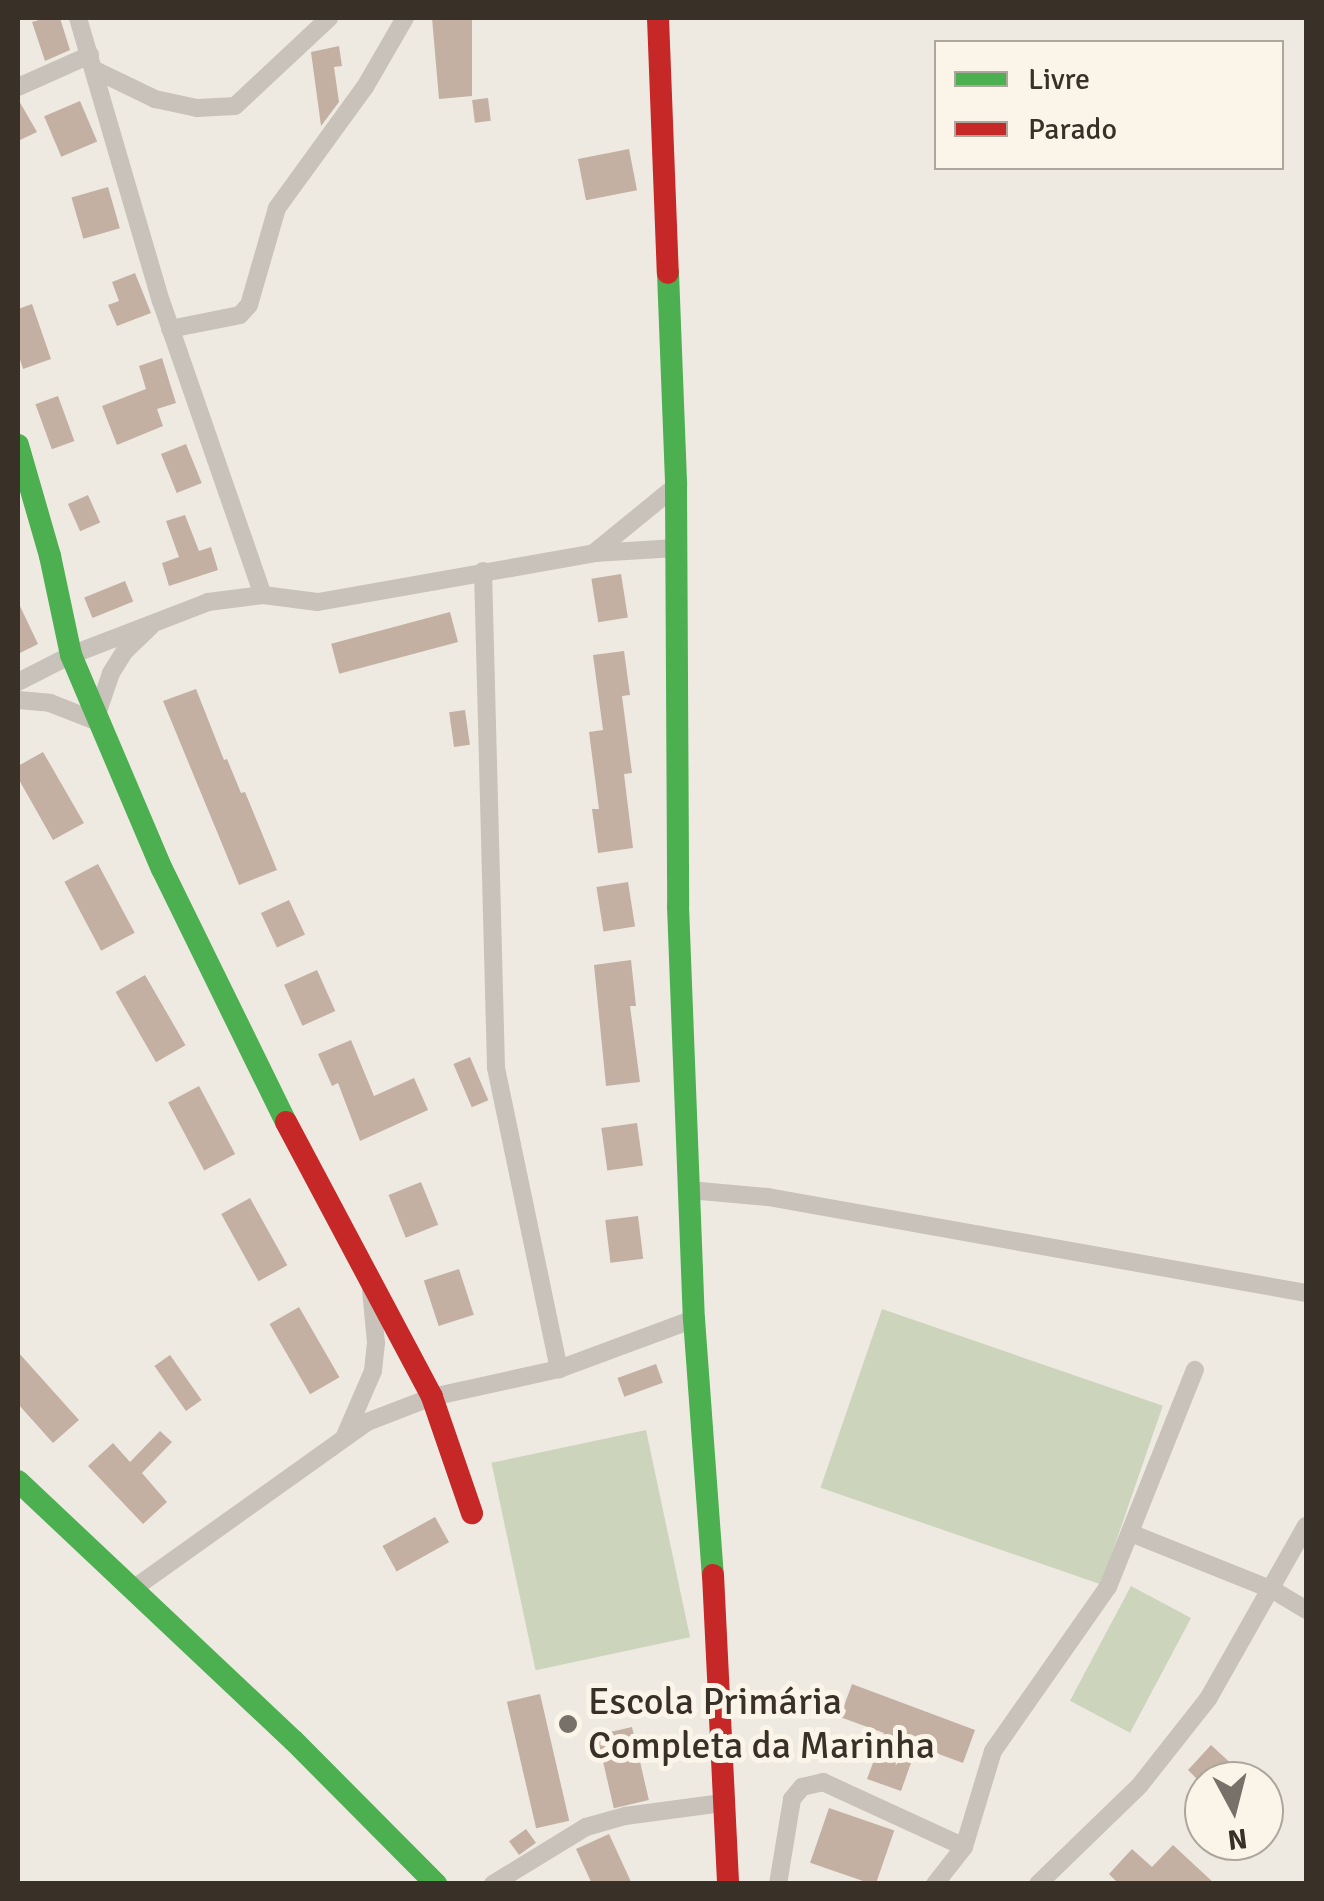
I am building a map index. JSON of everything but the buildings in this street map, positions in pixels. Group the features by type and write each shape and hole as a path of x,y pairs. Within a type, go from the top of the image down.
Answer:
{"street":[{"path":"78,18 170,330 263,595"},
{"path":"18,86 92,62 154,98 197,108 236,106 330,18"},
{"path":"170,330 240,316 249,305 276,208 365,87 404,18"},
{"path":"661,23 676,486 678,906 694,1319 711,1526 728,1884"},
{"path":"18,446 50,556 71,655 162,869 244,1043 432,1397 472,1513"},
{"path":"595,553 676,486"},
{"path":"18,682 71,655 208,602 263,595 318,602 595,553 676,548"},
{"path":"483,571 498,1091 559,1369"},
{"path":"99,719 118,662 159,619"},
{"path":"18,700 50,703 99,719"},
{"path":"689,1190 768,1198 1306,1293"},
{"path":"344,1438 372,1372 376,1343 370,1276"},
{"path":"133,1588 367,1422 432,1397 559,1369 694,1319"},
{"path":"935,1884 964,1847 993,1751 1108,1587 1132,1534 1169,1426 1195,1370"},
{"path":"18,1481 436,1884"},
{"path":"1038,1884 1140,1785 1208,1699 1306,1526"},
{"path":"1132,1534 1273,1590 1306,1610"},
{"path":"778,1884 792,1799 802,1787 823,1782 964,1847"},
{"path":"493,1884 586,1827 625,1816 722,1803"}],"green space":[{"path":"882,1309 1163,1406 1101,1584 820,1488"},
{"path":"646,1430 690,1637 536,1670 491,1463"},
{"path":"1131,1586 1191,1618 1130,1733 1070,1701"}],"traffic: fast":[{"path":"668,273 676,486 678,906 694,1319 713,1575"},
{"path":"18,445 50,556 71,655 162,869 286,1122"},
{"path":"18,1481 294,1741 436,1884"}],"traffic: jam":[{"path":"658,18 668,273"},
{"path":"286,1122 432,1397 472,1513"},
{"path":"713,1575 728,1884"}],"place":[{"name":"Escola Primária Completa da Marinha","path":"568,1724"}]}
